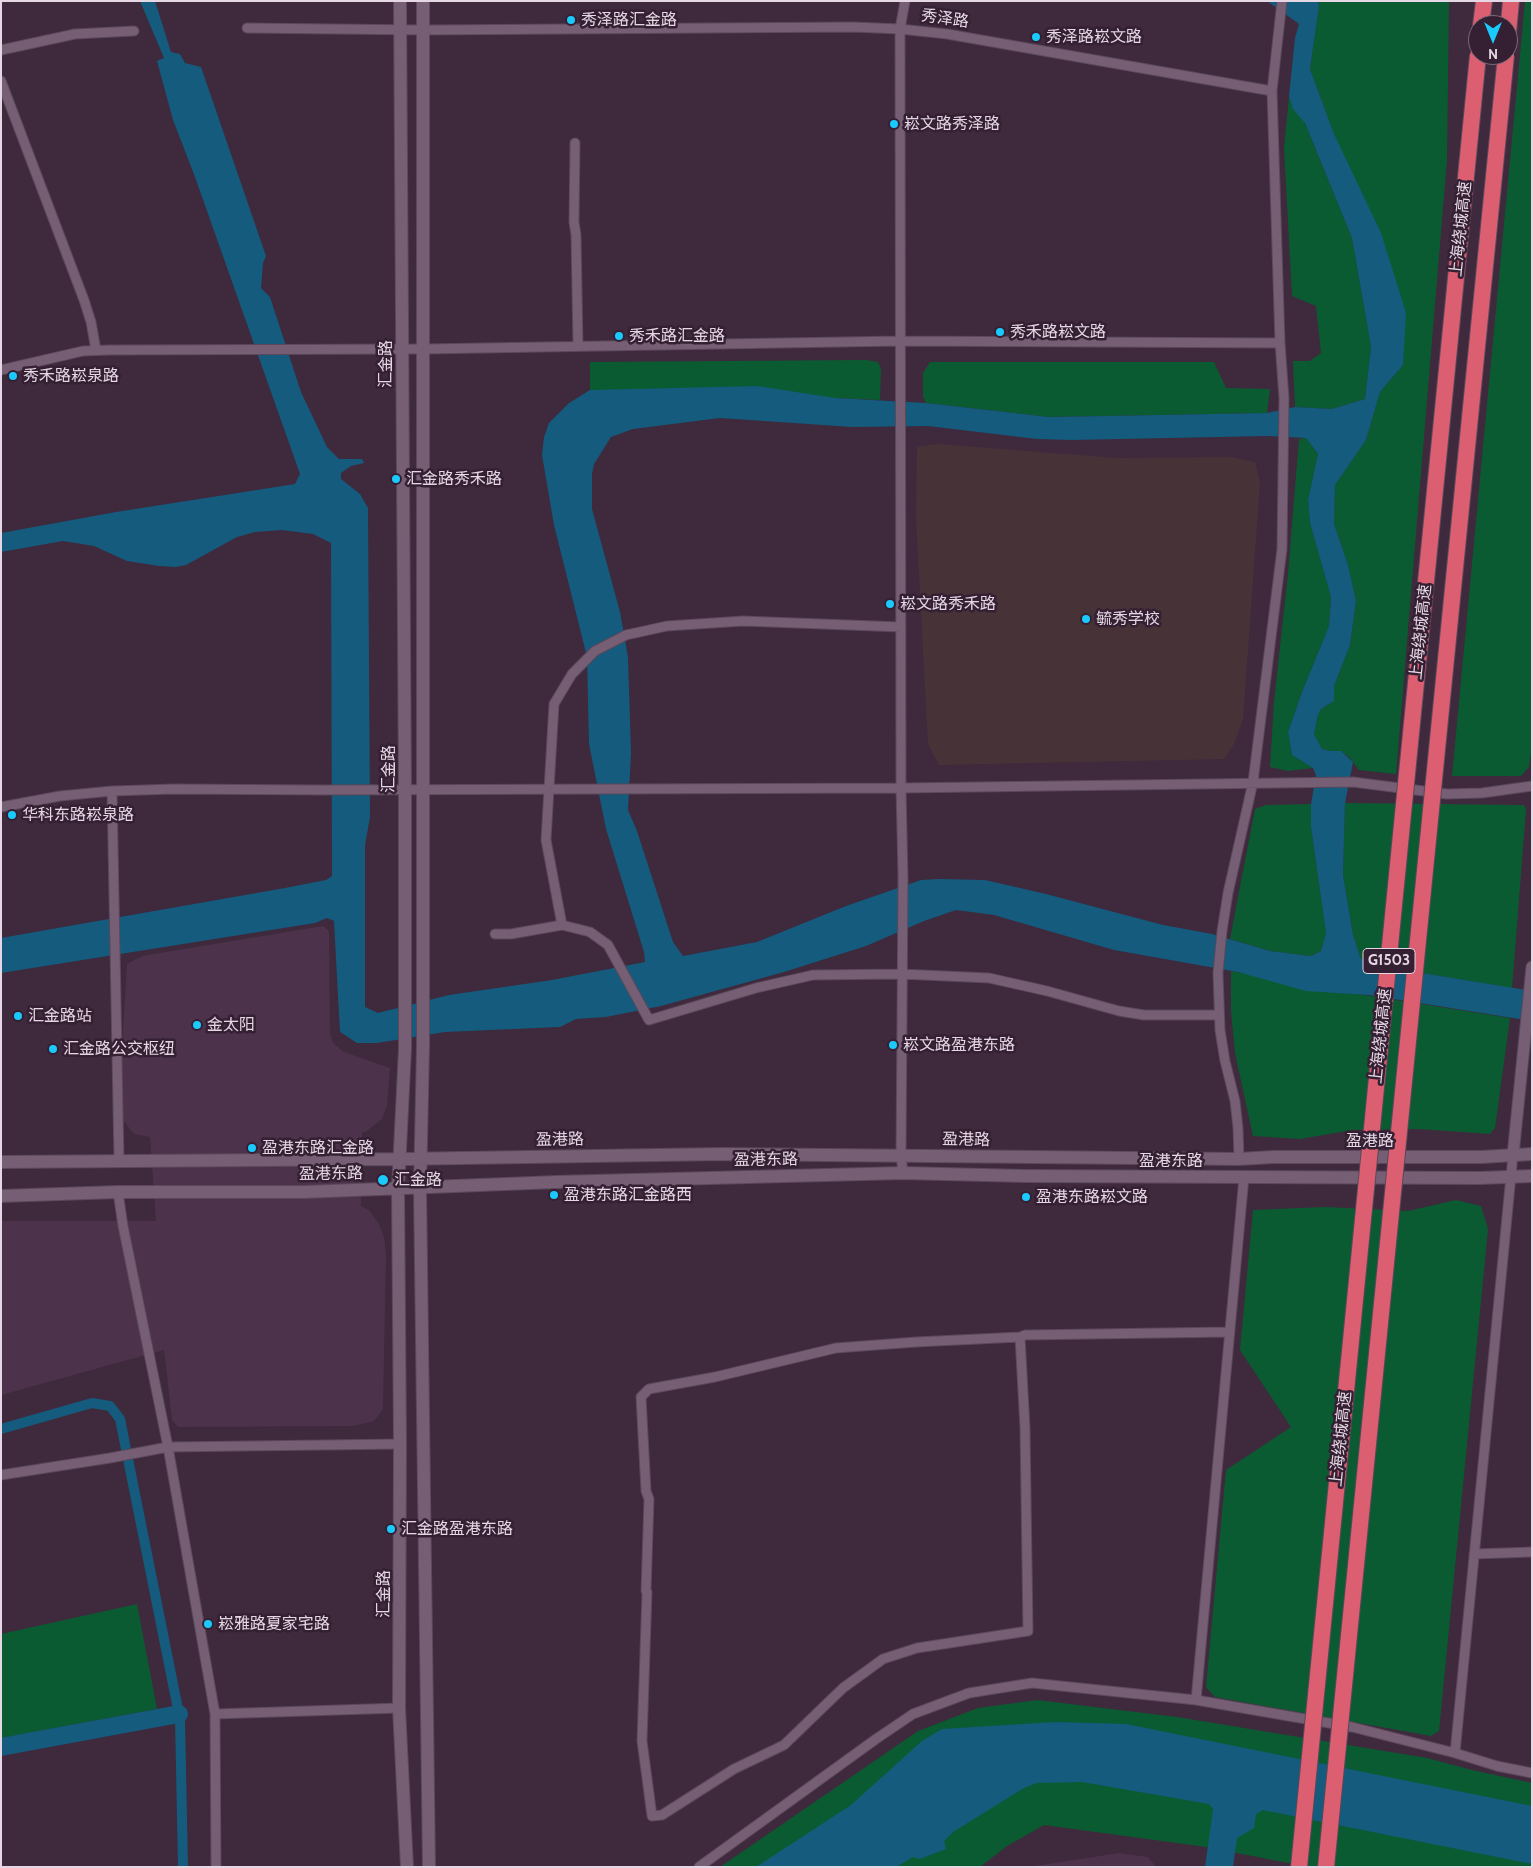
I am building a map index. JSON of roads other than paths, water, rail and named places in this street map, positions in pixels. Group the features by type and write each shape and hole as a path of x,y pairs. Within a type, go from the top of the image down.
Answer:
{"highway":[{"path":"1482,15 1484,1"},
{"path":"1510,15 1511,1"},
{"name":"上海绕城高速","path":"1299,1867 1477,65"},
{"name":"上海绕城高速","path":"1326,1867 1505,65"}],"main road":[{"name":"汇金路","path":"400,1 405,1050 398,1189 400,1708 407,1867"},
{"name":"汇金路","path":"423,1 423,1047 420,1188 429,1867"},
{"name":"盈港路","path":"399,1159 722,1154 1239,1159 1482,1157 1532,1154"},
{"name":"盈港东路","path":"1,1162 399,1159"},
{"name":"盈港东路","path":"1,1196 118,1192 304,1192 556,1182 904,1173 1244,1177 1480,1178 1532,1176"}],"street":[{"path":"904,1173 902,1156 903,878 900,627 900,29 905,1"},
{"path":"1239,1159 1235,1101 1225,1061 1219,1015 1218,973 1222,931 1230,884 1253,782 1282,549 1284,398 1280,343 1272,91 1282,1"},
{"name":"秀泽路","path":"248,28 423,30 844,27 900,29 947,34 1272,91"},
{"path":"1,50 75,34 134,31"},
{"path":"1,81 84,300 91,322 96,350"},
{"path":"574,143 574,222 576,235 578,346"},
{"path":"1,370 61,355 96,350 424,349 900,341 1280,343"},
{"path":"562,925 546,840 554,704 572,674 595,651 626,635 667,626 743,621 900,627"},
{"path":"1,807 60,796 112,791 174,789 901,788 1353,782 1446,794 1482,793 1532,786"},
{"path":"112,791 119,1161"},
{"path":"495,934 511,934 562,925 590,932 608,945 649,1020 756,988 814,975 902,975 989,978 1047,991 1119,1011 1144,1015 1219,1015"},
{"path":"1455,1753 1532,966"},
{"path":"1196,1700 1244,1177"},
{"path":"118,1192 123,1226 168,1447 215,1714 216,1867"},
{"path":"1020,1337 1025,1428 1028,1631 917,1648 882,1659 843,1688 784,1745 734,1769 662,1815 652,1816 642,1741 649,1499 646,1491 641,1397 649,1389 715,1377 836,1348 1020,1337 1025,1335 1229,1332"},
{"path":"1,1475 168,1447 400,1444"},
{"path":"1474,1554 1532,1552"},
{"path":"699,1867 868,1744 913,1714 969,1693 1032,1683 1196,1700 1352,1728 1532,1774"},
{"path":"215,1714 400,1708"}],"water":[{"path":"140,1 155,1 171,52 180,54 185,63 201,67 266,256 263,263 261,288 270,297 301,392 327,447 339,459 362,459 364,463 351,466 341,473 341,479 360,494 368,508 370,817 365,845 365,1007 378,1013 449,995 552,980 645,962 644,952 606,829 589,744 587,657 554,525 542,455 544,437 549,423 569,403 590,390 757,386 835,398 926,403 1049,417 1267,413 1295,407 1332,409 1365,399 1371,347 1352,238 1305,123 1293,109 1289,96 1295,38 1299,24 1267,1 1318,1 1319,6 1310,69 1334,134 1381,233 1406,313 1403,365 1380,392 1366,440 1335,485 1334,524 1348,565 1356,601 1350,645 1334,686 1334,701 1321,709 1314,734 1322,749 1341,751 1353,762 1345,803 1343,875 1353,935 1361,959 1373,965 1532,991 1532,1021 1369,995 1306,991 1238,972 1114,950 994,915 956,910 924,921 866,946 784,972 661,1006 606,1017 576,1019 560,1027 445,1032 377,1043 357,1043 340,1032 334,921 327,918 315,923 1,973 1,938 285,888 326,880 332,876 331,543 313,534 282,530 255,532 237,537 186,565 176,567 127,561 94,546 63,541 1,552 1,533 116,512 295,484 300,474 173,120 157,61 164,58","holes":["720,418 852,427 928,426 1037,439 1071,440 1268,436 1306,438 1318,454 1308,500 1310,523 1331,597 1329,626 1288,732 1292,755 1313,768 1316,775 1311,804 1311,827 1326,933 1321,951 1311,956 1270,951 1212,934 1163,925 985,880 939,879 921,880 846,906 757,942 683,956 673,942 637,831 628,810 631,753 628,657 620,612 592,509 592,474 594,464 611,437 633,429"]},
{"path":"1055,1722 1126,1724 1532,1806 1532,1864 1263,1810 1256,1814 1254,1828 1237,1838 1233,1867 1205,1867 1213,1809 1209,1804 1082,1782 1037,1783 1024,1788 953,1832 944,1841 946,1849 920,1859 913,1857 896,1867 756,1867 851,1805 922,1741 942,1729"}],"waterway":[{"path":"1,1429 92,1403 110,1406 120,1419 180,1719 183,1867"},
{"path":"1,1747 179,1714"}],"place":[{"name":"秀泽路汇金路","path":"571,20"},
{"name":"秀泽路崧文路","path":"1036,37"},
{"name":"崧文路秀泽路","path":"894,124"},
{"name":"秀禾路崧文路","path":"1000,332"},
{"name":"秀禾路汇金路","path":"619,336"},
{"name":"秀禾路崧泉路","path":"13,376"},
{"name":"汇金路秀禾路","path":"396,479"},
{"name":"崧文路秀禾路","path":"890,604"},
{"name":"毓秀学校","path":"1086,619"},
{"name":"华科东路崧泉路","path":"12,815"},
{"name":"汇金路站","path":"18,1016"},
{"name":"金太阳","path":"197,1025"},
{"name":"崧文路盈港东路","path":"893,1045"},
{"name":"汇金路公交枢纽","path":"53,1049"},
{"name":"盈港东路汇金路","path":"252,1148"},
{"name":"汇金路","path":"383,1180"},
{"name":"盈港东路汇金路西","path":"554,1195"},
{"name":"盈港东路崧文路","path":"1026,1197"},
{"name":"汇金路盈港东路","path":"391,1529"},
{"name":"崧雅路夏家宅路","path":"208,1624"}]}
